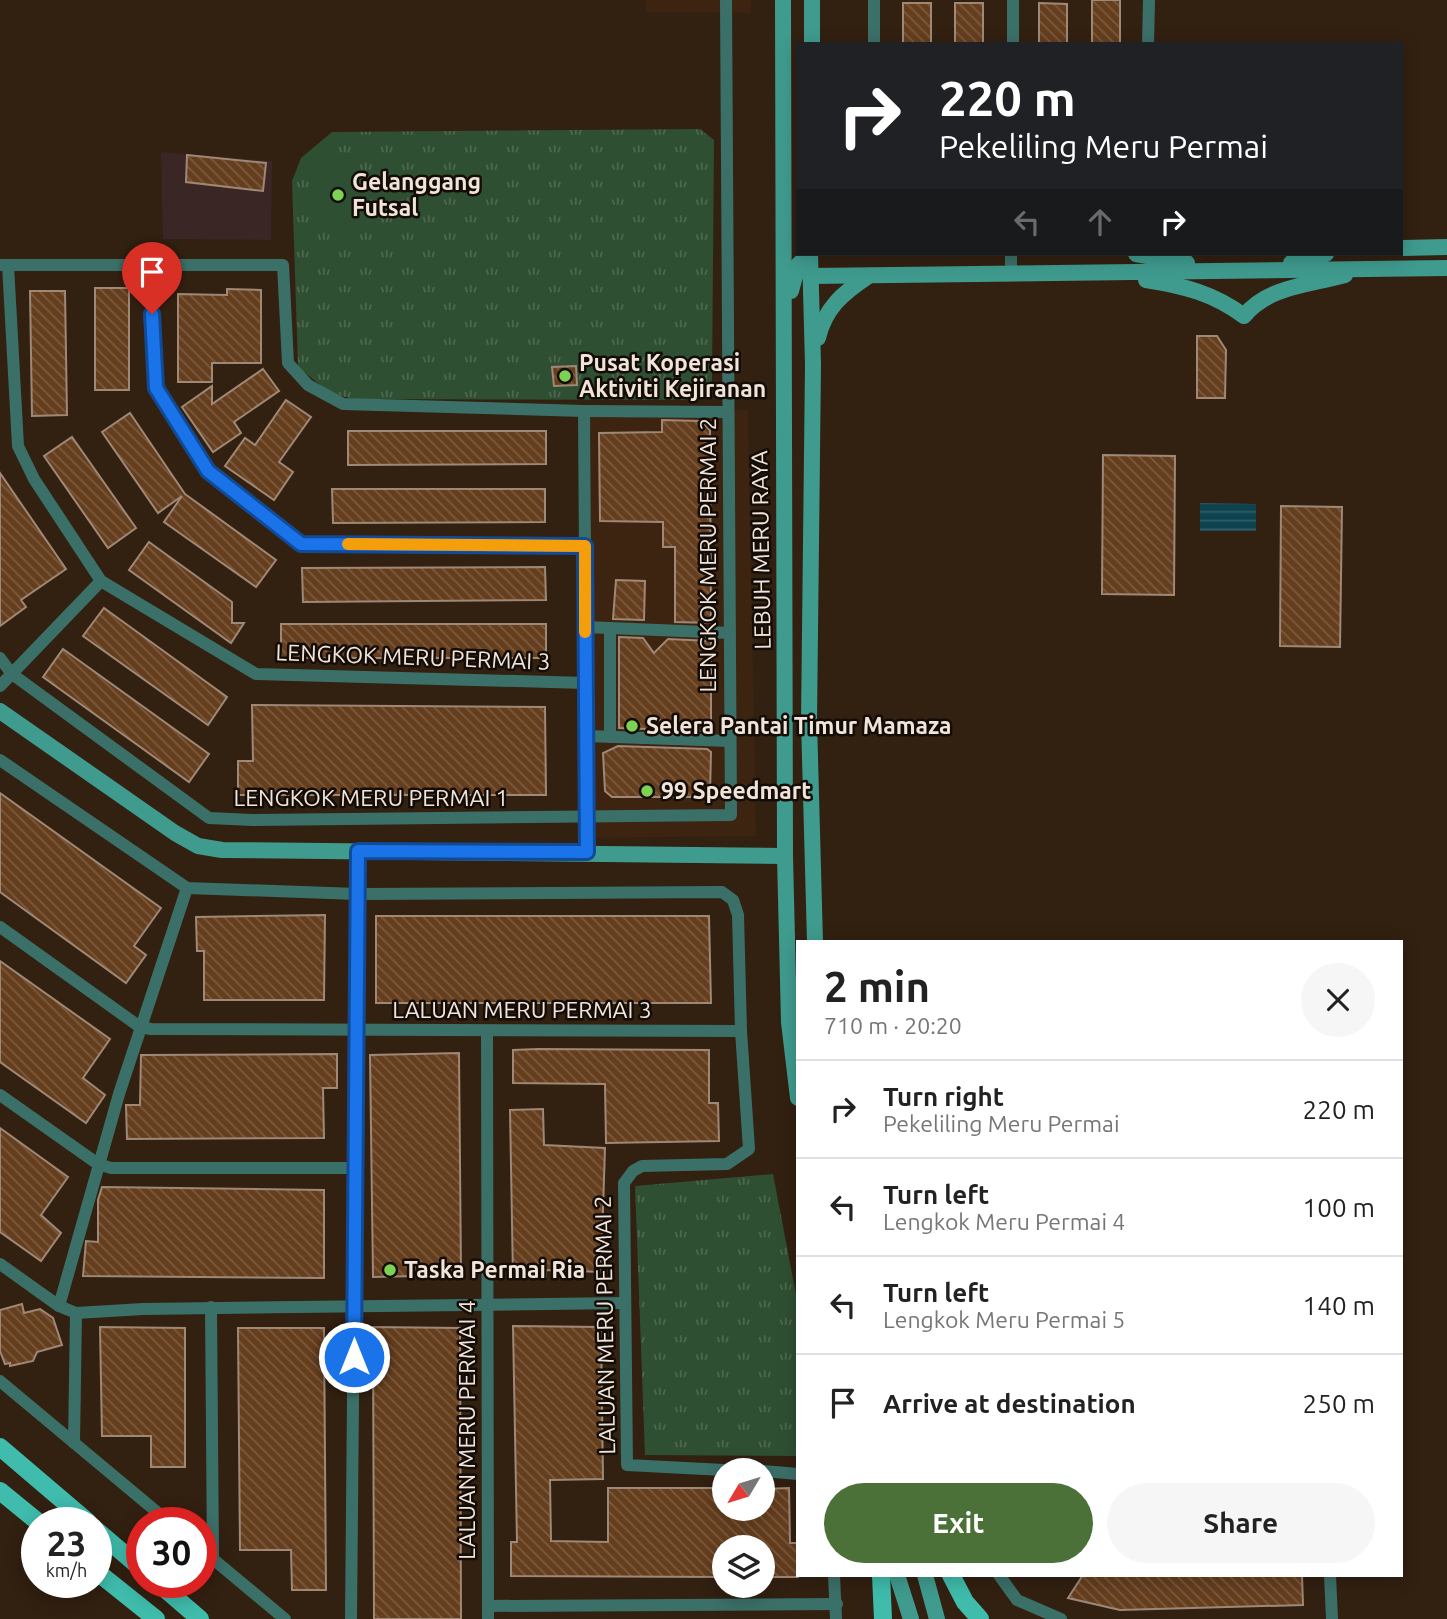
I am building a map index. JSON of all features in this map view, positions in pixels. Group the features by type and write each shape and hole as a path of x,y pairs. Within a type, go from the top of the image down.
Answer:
{"main road":[{"name":"LEBUH MERU RAYA","path":"783,0 785,856 789,1022 796,1081"},
{"path":"812,0 812,42"},
{"name":"LEBUH MERU RAYA","path":"783,187 796,228"},
{"path":"1403,248 1447,247"},
{"path":"1144,256 1172,263 1230,264 1244,272"},
{"path":"1244,272 1254,266 1304,262 1320,256"},
{"name":"LEBUH MERU RAYA","path":"807,262 813,365 809,721 815,940"},
{"path":"782,380 790,298 807,262 867,277 1447,268"},
{"path":"1096,273 1203,291 1222,300 1244,316 1253,304 1280,291 1364,269"},
{"path":"813,365 822,319 838,298 867,277"},
{"path":"0,711 175,833 198,846 222,850 785,856"},
{"path":"0,1447 70,1507"},
{"path":"0,1492 21,1509"},
{"path":"112,1544 126,1555"},
{"path":"881,1577 883,1619"},
{"path":"898,1577 911,1619"},
{"path":"926,1577 937,1619"},
{"path":"952,1577 965,1602 980,1619"},
{"path":"112,1584 156,1619"},
{"path":"176,1598 200,1619"}],"street":[{"name":"LENGKOK MERU PERMAI 2","path":"726,0 731,816"},
{"path":"874,0 874,42"},
{"path":"1013,0 1013,42"},
{"path":"1148,42 1149,0"},
{"path":"1011,256 1011,275"},
{"path":"4,265 283,265 288,363 298,377 329,399 343,404 728,412"},
{"name":"LENGKOK MERU PERMAI 3","path":"4,265 18,446 34,479 101,581 256,674 586,683"},
{"path":"150,265 156,388 208,471 301,544 585,546"},
{"path":"584,411 587,852"},
{"path":"0,686 101,581"},
{"path":"585,627 730,633"},
{"path":"610,628 610,737"},
{"name":"LENGKOK MERU PERMAI 1","path":"0,658 12,674 209,818 731,816"},
{"path":"586,736 730,741"},
{"path":"0,760 187,888 357,894"},
{"path":"351,1619 358,851"},
{"path":"59,1306 98,1164 187,888"},
{"name":"LALUAN MERU PERMAI 2","path":"357,894 723,891 733,900 738,915 741,1031 749,1149 727,1164 646,1166 628,1177 624,1183 627,1465 712,1469"},
{"path":"0,927 140,1027"},
{"name":"LALUAN MERU PERMAI 3","path":"140,1027 356,1032 741,1031"},
{"name":"LALUAN MERU PERMAI 4","path":"487,1031 488,1613"},
{"path":"0,1095 98,1164 111,1168 356,1168"},
{"path":"0,1264 59,1306 76,1313 211,1307 624,1303"},
{"path":"211,1307 213,1507"},
{"path":"74,1443 76,1313"},
{"path":"0,1381 151,1507"},
{"path":"775,1472 796,1474"},
{"path":"217,1562 285,1619"},
{"path":"834,1577 837,1604 835,1619"},
{"path":"1000,1577 1017,1600 1061,1619"},
{"path":"1330,1577 1332,1619"},
{"path":"488,1613 837,1604"}],"shaded area":[{"path":"646,0 751,0 751,13 646,12"},
{"path":"161,152 272,161 271,240 163,239"},
{"path":"748,410 756,836 589,838 582,412"}],"green space":[{"path":"700,129 714,140 712,381 705,393 692,400 353,399 330,393 298,367 292,181 301,158 332,132"},
{"name":"Gelanggang Futsal","path":"359,158 363,230 317,232 313,160"},
{"path":"773,1174 796,1295 796,1456 645,1455 635,1186"}],"water":[{"path":"1200,503 1256,504 1256,531 1200,531"}],"building":[{"path":"1092,0 1120,0 1120,42 1092,42"},
{"path":"903,3 931,3 931,42 903,42"},
{"path":"955,3 983,3 983,42 955,42"},
{"path":"1039,3 1067,4 1067,42 1039,42"},
{"path":"187,155 266,163 263,191 186,182"},
{"path":"95,288 129,288 129,390 95,390"},
{"path":"227,289 261,290 261,363 212,363 212,382 178,382 178,294 227,295"},
{"path":"30,291 65,291 67,415 32,416"},
{"path":"1197,336 1217,336 1226,350 1225,398 1197,398"},
{"name":"Pusat Koperasi Aktiviti Kejiranan","path":"576,366 577,385 554,386 552,367"},
{"path":"263,369 279,391 234,422 241,433 213,452 182,407 212,386 212,404"},
{"path":"286,400 311,417 279,462 293,472 274,500 225,466 245,438 255,445"},
{"path":"130,413 185,494 276,560 256,587 164,522 182,496 158,513 102,432"},
{"path":"662,420 701,421 710,430 711,623 675,622 675,547 663,547 663,522 600,521 599,433 662,432"},
{"path":"348,431 546,431 546,464 348,465"},
{"path":"72,437 136,528 108,548 44,456"},
{"path":"1103,455 1175,456 1174,595 1102,594"},
{"path":"0,473 66,569 21,600 26,607 0,626"},
{"path":"332,489 545,489 545,522 333,523"},
{"path":"1281,506 1342,507 1340,647 1280,646"},
{"path":"149,542 232,602 232,623 244,623 231,643 129,570"},
{"path":"545,567 546,600 303,602 302,568"},
{"path":"616,580 645,581 644,620 613,619"},
{"path":"104,608 227,697 208,725 83,636"},
{"path":"281,624 546,624 546,658 281,658"},
{"path":"619,637 643,638 654,653 668,639 711,641 711,720 701,731 670,730 660,720 647,729 619,728"},
{"path":"63,649 209,754 189,782 43,677"},
{"path":"252,705 545,707 546,795 238,795 238,761 253,761"},
{"path":"618,746 707,749 711,752 710,794 704,797 612,797 605,791 603,753"},
{"path":"0,793 161,908 134,946 146,955 126,983 0,892"},
{"path":"325,915 324,1000 204,1000 204,951 197,951 196,917"},
{"path":"376,916 709,916 711,1003 376,1003"},
{"path":"0,961 110,1039 83,1078 105,1095 86,1123 0,1062"},
{"path":"513,1050 709,1050 709,1103 718,1103 719,1141 606,1143 605,1084 513,1083"},
{"path":"459,1053 461,1275 373,1277 370,1055"},
{"path":"337,1054 337,1088 323,1088 324,1138 127,1139 126,1105 140,1105 141,1055"},
{"path":"543,1109 544,1145 605,1148 601,1272 546,1270 546,1277 513,1278 510,1110"},
{"path":"0,1128 68,1177 41,1215 61,1233 41,1261 0,1232"},
{"path":"102,1187 324,1190 324,1278 83,1276 86,1241 98,1242 98,1200"},
{"path":"22,1304 24,1313 40,1309 53,1318 62,1345 37,1352 33,1361 10,1366 10,1363 5,1364 0,1351 0,1310"},
{"path":"513,1326 601,1327 603,1479 550,1480 551,1541 608,1542 608,1488 712,1488 712,1521 775,1521 775,1489 789,1488 790,1543 796,1543 796,1577 775,1577 775,1535 712,1535 712,1577 511,1576 511,1542 517,1542"},
{"path":"100,1327 185,1328 185,1467 151,1467 151,1436 102,1436"},
{"path":"373,1327 460,1328 461,1619 374,1619"},
{"path":"238,1328 324,1328 326,1590 292,1590 291,1550 240,1550"},
{"path":"1082,1577 1302,1577 1303,1605 1120,1610 1068,1598"}],"slow traffic":[{"path":"348,544 585,546 585,632"}],"place":[{"name":"Gelanggang Futsal","path":"338,195"},
{"name":"Pusat Koperasi Aktiviti Kejiranan","path":"565,376"},
{"name":"Selera Pantai Timur Mamaza","path":"632,726"},
{"name":"99 Speedmart","path":"647,791"},
{"name":"Taska Permai Ria","path":"390,1270"}],"route":[{"path":"152,314 156,388 208,471 301,544 585,546 587,852 358,851 354,1357"}]}
